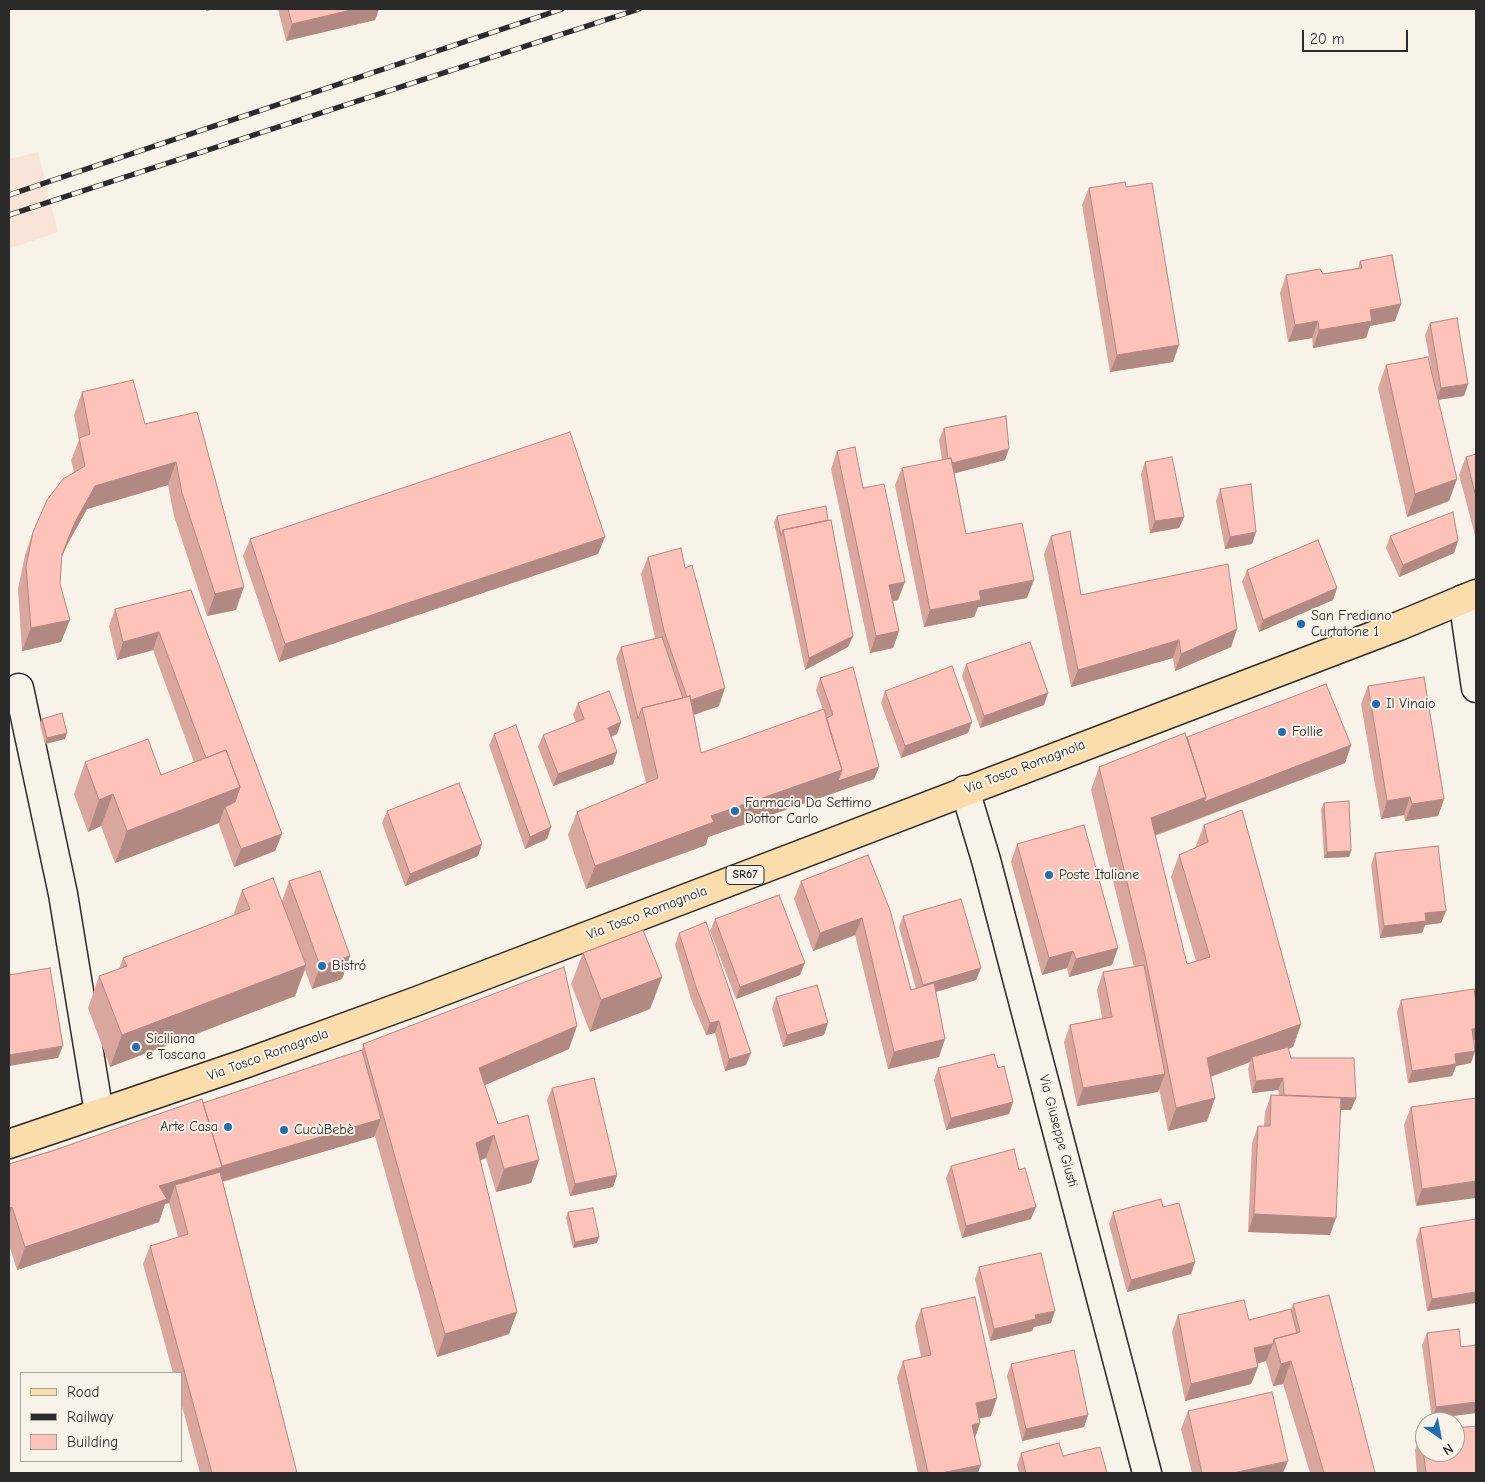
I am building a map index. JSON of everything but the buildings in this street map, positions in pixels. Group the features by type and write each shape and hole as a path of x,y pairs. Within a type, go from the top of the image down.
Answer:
{"main road":[{"name":"Via Tosco Romagnola","path":"9,1144 244,1064 417,1001 1470,596"}],"street":[{"path":"1470,596 1476,688"},
{"path":"19,688 63,894 99,1113"},
{"name":"Via Giuseppe Giusti","path":"966,790 1147,1473"}],"shaded area":[{"path":"38,152 58,232 9,249 9,159"}],"railway":[{"path":"9,195 562,9"},
{"path":"9,215 639,9"}],"place":[{"name":"San Frediano Curtatone 1","path":"1301,624"},
{"name":"Il Vinaio","path":"1376,704"},
{"name":"Follie","path":"1282,732"},
{"name":"Farmacia Da Settimo Dottor Carlo","path":"735,811"},
{"name":"Poste Italiane","path":"1049,875"},
{"name":"Bistró","path":"322,966"},
{"name":"Siciliana e Toscana","path":"136,1047"},
{"name":"Arte Casa","path":"228,1127"},
{"name":"CucùBebè","path":"284,1130"}]}
